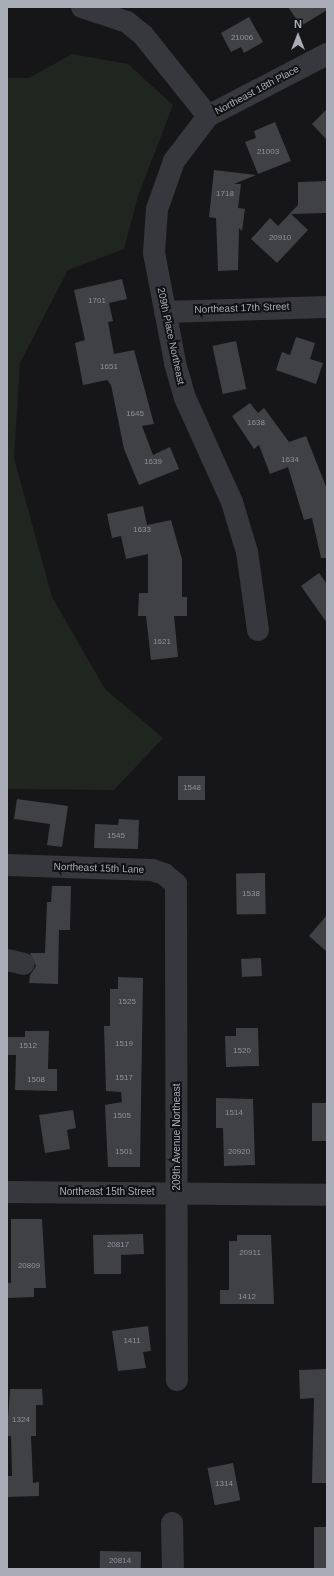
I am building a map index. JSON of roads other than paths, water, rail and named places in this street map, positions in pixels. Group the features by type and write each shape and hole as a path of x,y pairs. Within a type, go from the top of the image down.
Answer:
{"street":[{"path":"82,7 127,22 143,35 208,116"},
{"name":"Northeast 18th Place","path":"208,116 327,54"},
{"name":"209th Place Northeast","path":"208,116 174,162 157,209 154,253 165,312 186,398 219,469 247,552 258,630"},
{"name":"Northeast 17th Street","path":"165,312 324,301"},
{"name":"Northeast 15th Lane","path":"7,865 152,870 173,879 178,894"},
{"name":"209th Avenue Northeast","path":"177,1380 178,894"},
{"name":"Northeast 15th Street","path":"7,1192 177,1192 327,1195"},
{"path":"172,1522 173,1569"}]}
